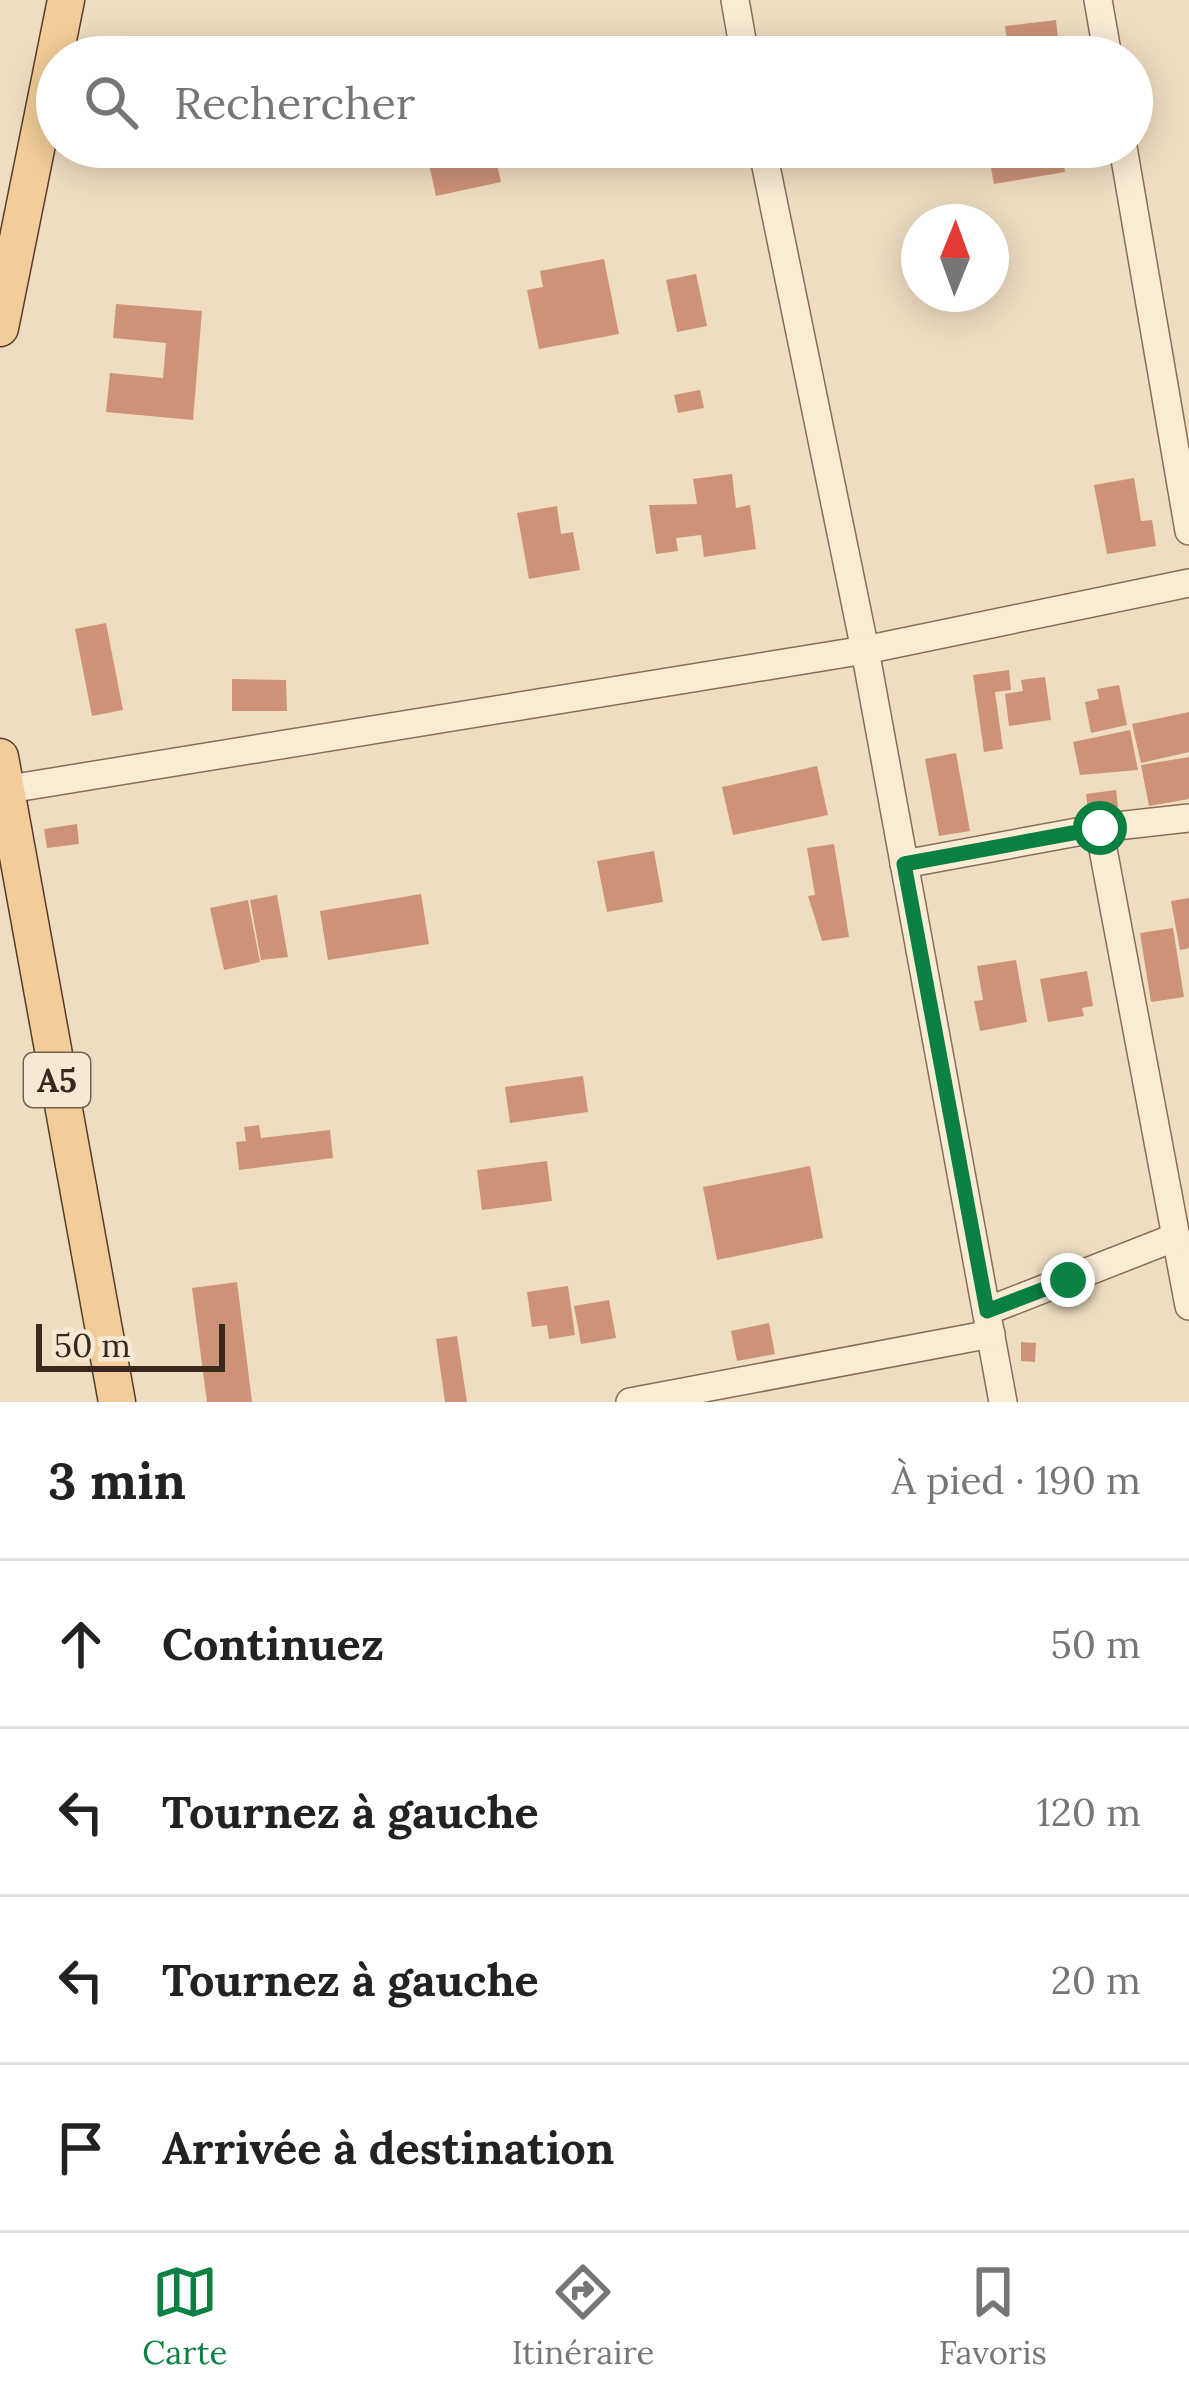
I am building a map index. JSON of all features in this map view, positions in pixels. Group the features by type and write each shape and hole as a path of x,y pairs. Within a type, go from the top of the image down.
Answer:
{"main road":[{"path":"59,36 66,0"},
{"path":"0,328 36,149"},
{"name":"A5","path":"2,774 8,858 117,1402"}],"street":[{"path":"735,0 742,36"},
{"path":"1098,0 1104,36"},
{"path":"766,168 865,650 1003,1402"},
{"path":"1128,168 1189,531"},
{"path":"2,774 865,650 1189,583"},
{"path":"904,864 1100,828 1189,818"},
{"path":"1100,828 1189,1306"},
{"path":"630,1402 989,1323 1176,1237"}],"building":[{"path":"1056,20 1058,36 1006,36 1005,26"},
{"path":"430,168 498,168 501,182 436,196"},
{"path":"991,168 1064,168 1065,172 994,184"},
{"path":"604,259 619,334 539,349 527,290 543,287 540,271"},
{"path":"696,274 707,326 677,332 666,280"},
{"path":"116,304 202,311 193,420 106,412 110,373 163,378 166,343 113,338"},
{"path":"700,390 704,408 678,413 674,395"},
{"path":"732,474 736,508 750,505 756,549 704,557 701,535 676,538 678,551 656,554 649,505 697,504 693,479"},
{"path":"1134,478 1141,521 1152,520 1156,546 1107,554 1094,485"},
{"path":"557,506 561,534 573,532 580,570 529,579 517,513"},
{"path":"106,623 123,710 92,716 75,629"},
{"path":"1009,670 1011,690 995,692 1003,749 984,752 973,675"},
{"path":"1045,677 1051,720 1009,726 1005,694 1023,691 1021,680"},
{"path":"232,679 286,680 287,711 232,711"},
{"path":"1119,685 1127,725 1091,733 1085,702 1099,699 1097,689"},
{"path":"1189,712 1189,752 1141,763 1132,724"},
{"path":"1130,730 1138,770 1080,775 1073,742"},
{"path":"956,753 970,831 939,836 925,759"},
{"path":"1189,757 1189,799 1149,806 1141,765"},
{"path":"817,766 828,815 733,835 722,787"},
{"path":"1116,790 1118,807 1088,811 1086,794"},
{"path":"77,824 79,844 47,848 44,829"},
{"path":"834,844 849,937 822,941 808,896 815,895 807,848"},
{"path":"654,851 663,902 607,912 597,861"},
{"path":"421,894 429,944 328,960 320,911"},
{"path":"277,895 288,957 261,960 250,900"},
{"path":"1189,898 1189,948 1180,950 1171,901"},
{"path":"248,900 260,962 224,970 210,908"},
{"path":"1173,928 1184,997 1151,1002 1140,933"},
{"path":"1016,960 1027,1022 980,1031 974,1001 983,1000 977,966"},
{"path":"1087,971 1093,1006 1082,1008 1084,1016 1048,1022 1040,979"},
{"path":"583,1076 588,1112 510,1123 505,1087"},
{"path":"259,1125 261,1138 330,1130 333,1158 239,1170 236,1142 246,1141 244,1127"},
{"path":"547,1161 552,1201 482,1210 477,1170"},
{"path":"810,1166 823,1238 717,1260 703,1187"},
{"path":"237,1282 252,1402 207,1402 192,1288"},
{"path":"568,1286 575,1335 549,1339 547,1325 532,1327 527,1292"},
{"path":"609,1300 616,1338 581,1344 574,1306"},
{"path":"769,1323 775,1354 737,1361 731,1331"},
{"path":"457,1336 467,1402 445,1402 436,1339"},
{"path":"1021,1342 1036,1343 1035,1362 1021,1361"}],"route":[{"path":"1068,1280 987,1311 904,864 1100,828"}]}
